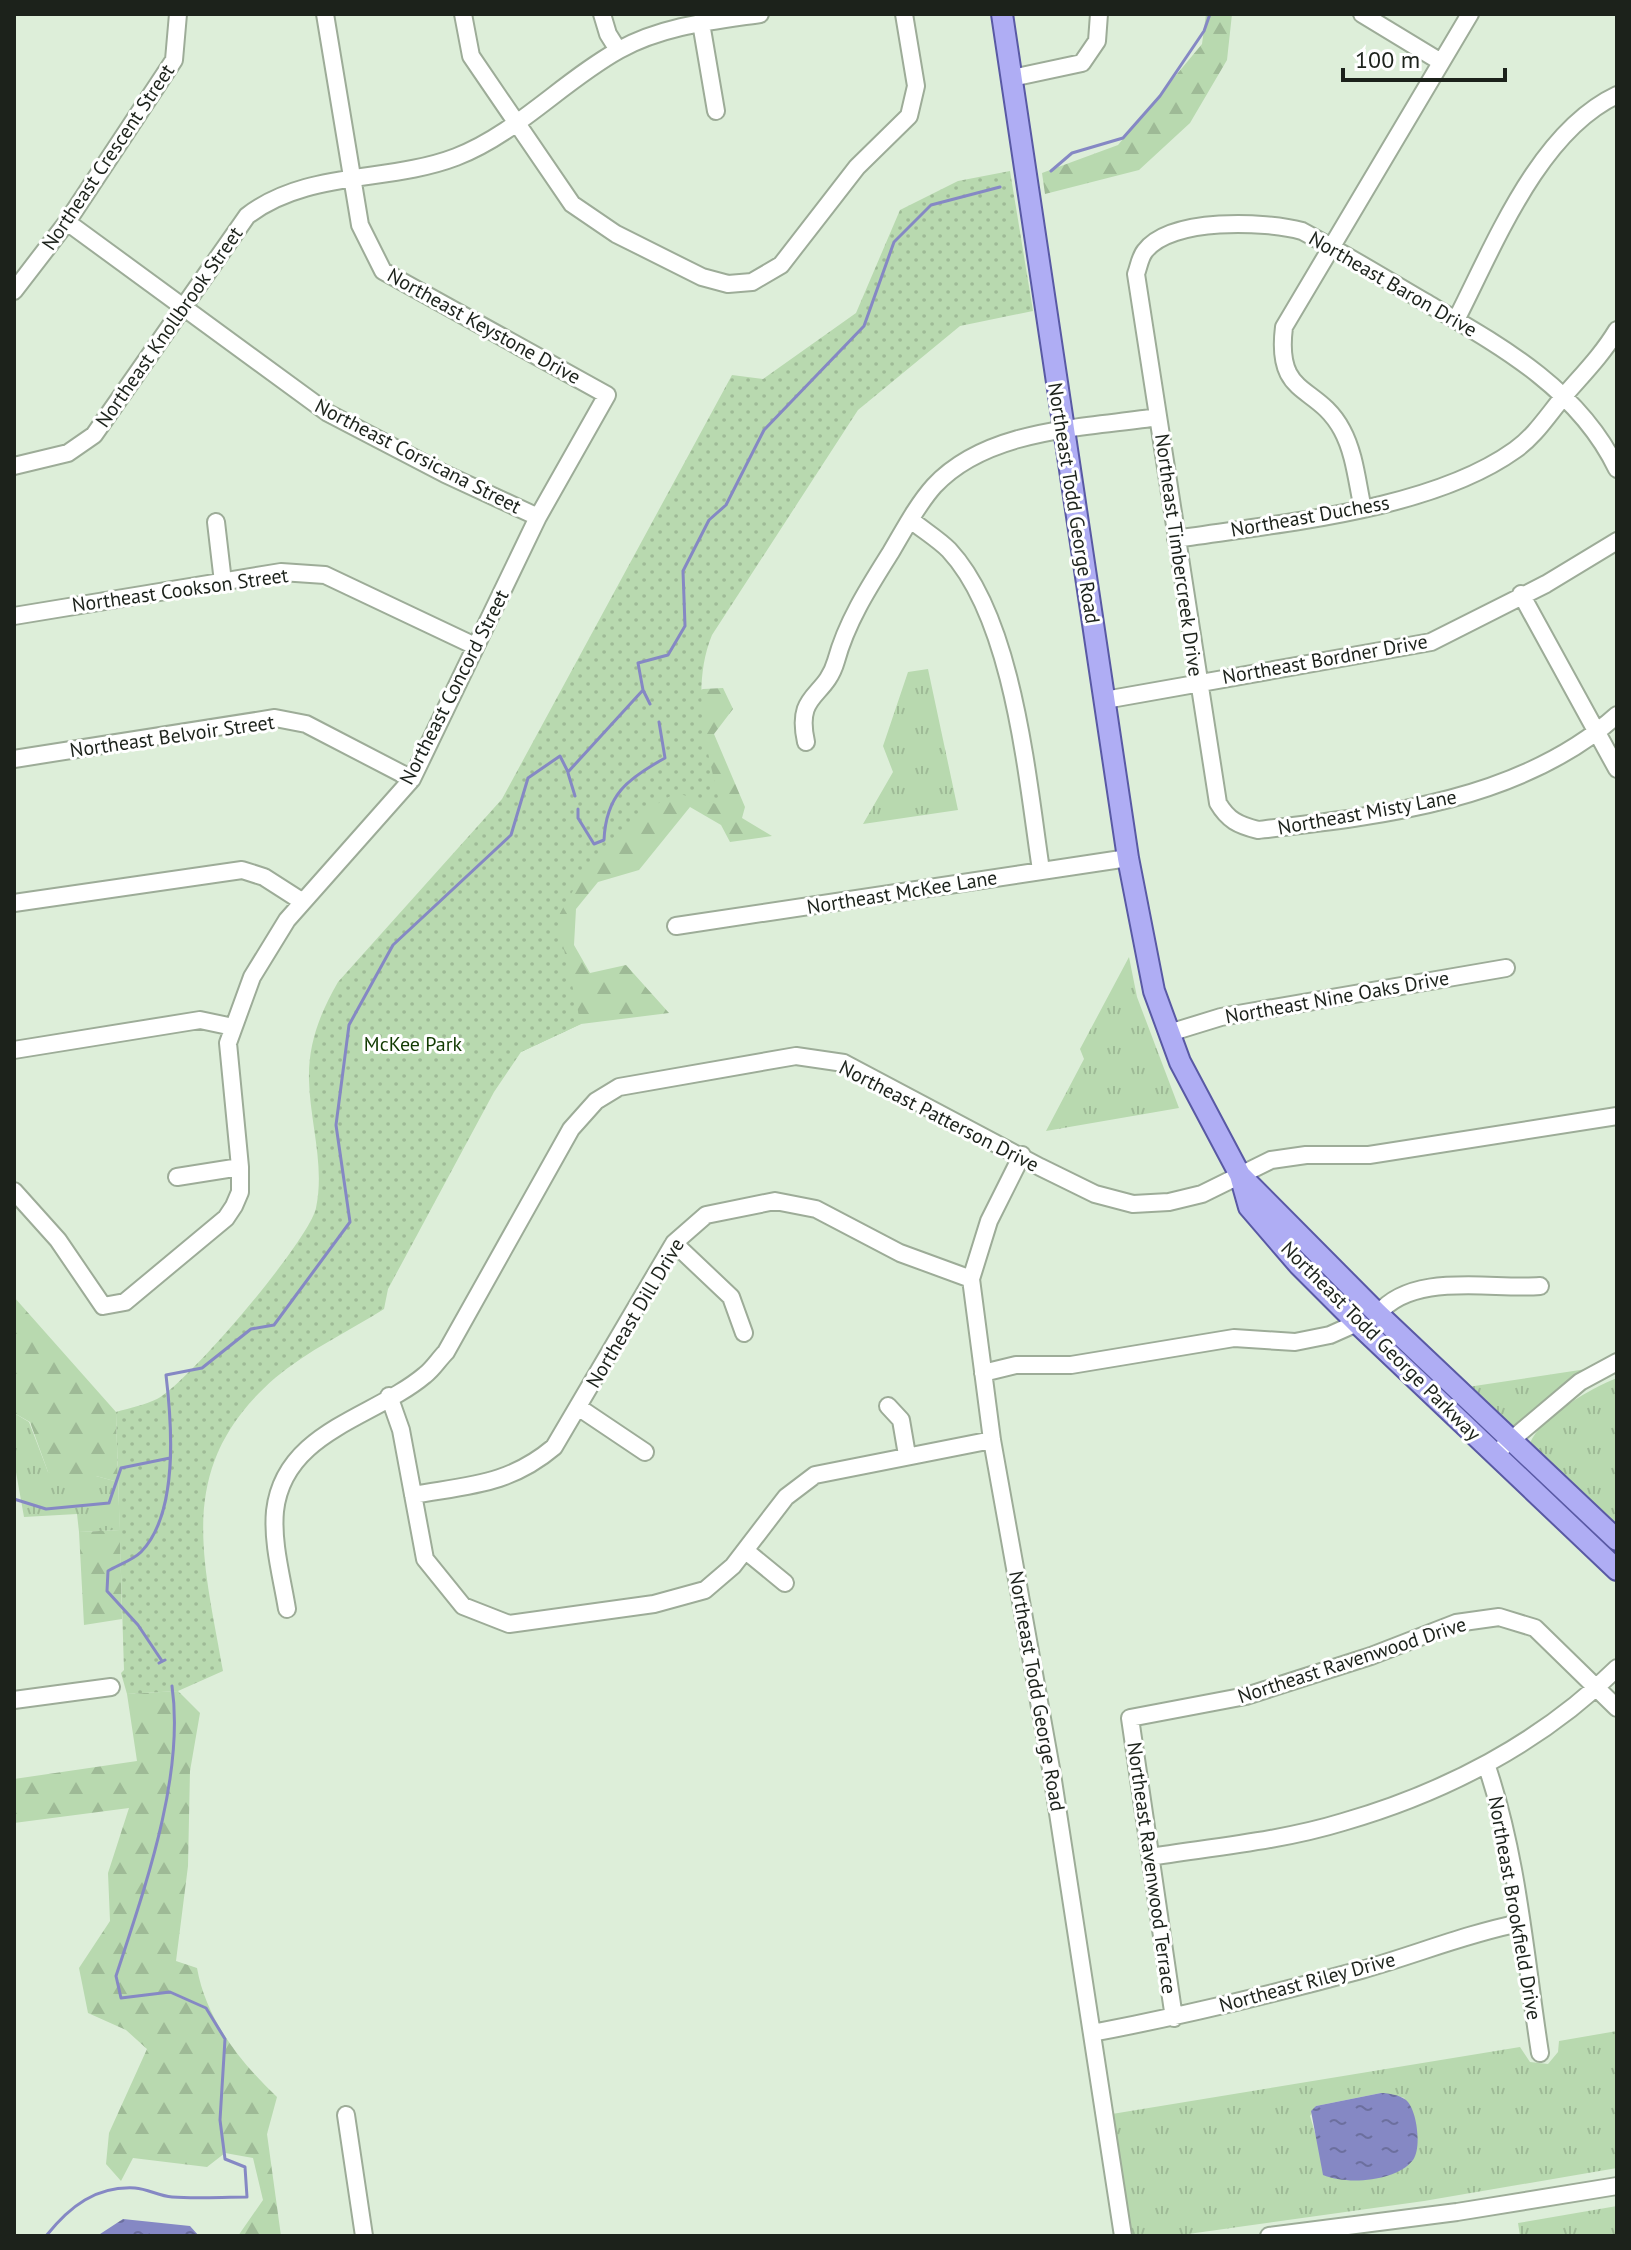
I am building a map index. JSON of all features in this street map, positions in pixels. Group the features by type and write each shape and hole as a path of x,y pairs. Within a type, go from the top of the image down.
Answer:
{"main road":[{"name":"Northeast Todd George Road","path":"1002,14 1128,858 1154,991"},
{"name":"Northeast Todd George Parkway","path":"1154,991 1180,1062 1240,1175 1249,1207 1299,1265 1357,1323 1504,1447 1617,1570"},
{"path":"1240,1175 1504,1447 1617,1540"}],"street":[{"name":"Northeast Crescent Street","path":"14,291 67,222 174,60 178,14"},
{"name":"Northeast Keystone Drive","path":"325,14 360,225 383,271 607,395"},
{"path":"463,14 471,56 572,204 595,222 702,277 728,284 752,282 781,265 857,167 909,116 916,86 904,14"},
{"path":"602,14 608,34 618,50"},
{"name":"Northeast Knollbrook Street","path":"14,466 68,453 94,435 247,216 255,209 293,190 414,170 457,157 516,121 618,50 659,32 760,14"},
{"path":"1012,78 1082,63 1097,41 1099,14"},
{"path":"1362,14 1441,62"},
{"path":"1363,509 1349,446 1340,426 1287,374 1282,348 1284,327 1470,14"},
{"path":"701,23 716,111"},
{"path":"1456,320 1528,184 1580,119 1599,103 1617,95"},
{"name":"Northeast Corsicana Street","path":"67,222 328,413 445,474 538,517"},
{"name":"Northeast Baron Drive","path":"1136,274 1146,250 1175,231 1275,223 1302,231 1456,320 1542,375 1564,396 1609,452 1617,469"},
{"name":"Northeast Timbercreek Drive","path":"1136,274 1218,803 1226,817 1240,826"},
{"name":"Northeast Duchess","path":"1176,539 1363,509 1432,489 1515,450 1593,365 1617,330"},
{"name":"Northeast Concord Street","path":"14,1191 58,1240 103,1306 118,1306 226,1218 240,1192 228,1043 252,977 272,941 303,902 412,779 538,517 607,395"},
{"path":"806,742 801,719 810,697 830,673 858,606 931,488 966,460 1001,445 1158,417"},
{"path":"911,520 948,550 967,574 993,633 1017,716 1041,870"},
{"path":"216,522 223,582"},
{"name":"Northeast Bordner Drive","path":"1105,700 1431,642 1546,584 1617,541"},
{"name":"Northeast Cookson Street","path":"14,616 281,572 325,575 475,646"},
{"path":"1521,594 1617,769"},
{"name":"Northeast Misty Lane","path":"1240,826 1258,830 1302,825 1473,793 1542,764 1598,731 1617,715"},
{"name":"Northeast Belvoir Street","path":"14,759 275,718 306,724 412,779"},
{"name":"Northeast McKee Lane","path":"676,926 1128,858"},
{"path":"14,903 242,870 264,877 303,902"},
{"name":"Northeast Nine Oaks Drive","path":"1169,1033 1221,1017 1506,968"},
{"path":"14,1050 200,1020 233,1027"},
{"name":"Northeast Patterson Drive","path":"287,1609 275,1528 279,1495 290,1471 324,1433 425,1376 446,1352 571,1129 596,1101 619,1087 796,1056 844,1063 1095,1194 1133,1204 1169,1202 1202,1194 1271,1160 1306,1155 1369,1155 1617,1116"},
{"name":"Northeast Todd George Road","path":"1022,1155 989,1221 971,1279 992,1440 1052,1774 1123,2236"},
{"path":"177,1177 240,1167"},
{"name":"Northeast Dill Drive","path":"413,1495 494,1480 528,1469 554,1447 674,1243 706,1215 775,1201 816,1209 900,1253 971,1279"},
{"path":"674,1243 731,1297 744,1333"},
{"path":"1378,1314 1398,1297 1426,1288 1540,1286"},
{"path":"983,1373 1016,1365 1071,1365 1234,1338 1295,1342 1330,1335 1357,1323"},
{"path":"1504,1447 1580,1382 1617,1362"},
{"path":"389,1396 401,1430 425,1559 463,1606 509,1624 654,1604 705,1590 746,1551 786,1497 815,1475 992,1440"},
{"path":"888,1406 901,1420 907,1455"},
{"path":"578,1407 645,1452"},
{"path":"746,1551 785,1583"},
{"name":"Northeast Ravenwood Drive","path":"1130,1718 1246,1696 1371,1656 1456,1623 1499,1617 1535,1628 1599,1686 1617,1708"},
{"path":"1150,1857 1265,1840 1341,1823 1402,1802 1486,1764 1541,1733 1617,1668"},
{"path":"14,1700 111,1687"},
{"name":"Northeast Ravenwood Terrace","path":"1130,1718 1174,2018"},
{"name":"Northeast Brookfield Drive","path":"1486,1764 1499,1801 1540,2053"},
{"name":"Northeast Riley Drive","path":"1092,2033 1174,2018 1360,1970 1476,1931 1520,1923"},
{"path":"346,2115 364,2236"},
{"path":"1269,2236 1457,2212 1617,2186"}],"green space":[{"path":"1206,14 1232,14 1227,60 1190,123 1139,170 1045,194 1042,173 1118,145 1202,44"},
{"name":"McKee Park","path":"1010,171 1033,311 960,326 858,410 712,635 705,656 701,698 706,741 720,805 676,793 635,818 619,832 581,878 557,919 581,1024 521,1052 494,1092 388,1289 384,1309 314,1350 275,1378 243,1411 221,1445 209,1479 204,1514 204,1551 223,1671 178,1691 127,1694 121,1673 124,1670 116,1412 157,1399 194,1367 271,1279 308,1225 316,1208 319,1176 310,1096 311,1054 321,1017 338,982 502,799 732,375 763,379 856,313 900,210 958,181"},
{"path":"928,669 958,810 863,824 893,772 883,746 908,672"},
{"path":"723,688 733,709 714,734 745,807 742,818 772,836 730,842 721,825 690,807 639,870 598,882 576,909 574,945 590,973 626,965 669,1013 581,1024 521,1052 479,922 686,696 703,689"},
{"path":"1129,957 1137,997 1179,1108 1046,1131 1084,1059 1080,1049"},
{"path":"14,1297 116,1412 118,1482 96,1476 83,1486 48,1472 30,1422 14,1413"},
{"path":"1593,1368 1512,1429 1461,1388"},
{"path":"1617,1378 1617,1538 1529,1449 1532,1439 1551,1417 1579,1397"},
{"path":"14,1413 29,1422 48,1472 96,1476 118,1482 120,1530 79,1532 77,1514 24,1517 14,1461"},
{"path":"120,1530 122,1619 84,1625 79,1532"},
{"path":"178,1691 200,1713 190,1771 188,1866 176,1961 197,1968 208,2005 226,2038 277,2097 267,2134 281,2236 238,2236 263,2200 253,2158 225,2153 207,2167 133,2158 121,2181 106,2164 109,2133 147,2049 126,2030 88,2013 79,1968 110,1921 108,1873 129,1808 14,1823 14,1779 137,1761 127,1694"},
{"path":"1617,2031 1617,2168 1424,2201 1174,2236 1131,2236 1112,2114 1520,2047 1530,2062 1548,2064 1558,2052 1559,2041","holes":["1381,2093 1405,2098 1319,2146 1310,2116 1316,2106"]},
{"path":"1617,2206 1617,2236 1520,2236 1518,2223"}],"water":[{"path":"1381,2093 1406,2100 1413,2111 1418,2138 1413,2160 1395,2173 1370,2180 1344,2180 1323,2175 1311,2111 1316,2106"},
{"path":"123,2219 190,2226 199,2236 97,2236"}],"waterway":[{"path":"1051,171 1072,153 1123,138 1160,96 1204,31 1210,14"},
{"path":"162,1661 138,1625 107,1591 108,1571 141,1552 162,1515 171,1443 166,1375 202,1368 251,1329 274,1325 350,1222 336,1125 349,1025 393,945 511,835 528,778 560,756 568,772 643,690 638,663 668,655 685,626 683,571 709,520 726,505 764,430 864,326 894,242 931,205 1000,187"},
{"path":"643,690 650,704"},
{"path":"578,809 578,818 594,844 604,840 609,811 621,790 640,773 665,758 659,722"},
{"path":"568,773 575,796"},
{"path":"14,1305 14,1319"},
{"path":"14,1499 46,1509 109,1503 121,1468 170,1458"},
{"path":"159,1663 165,1660"},
{"path":"46,2236 74,2207 108,2190 135,2188 172,2197 247,2197 245,2167 225,2159 220,2120 225,2039 206,2008 170,1992 121,1998 116,1976 149,1870 167,1795 173,1758 172,1686"}]}
